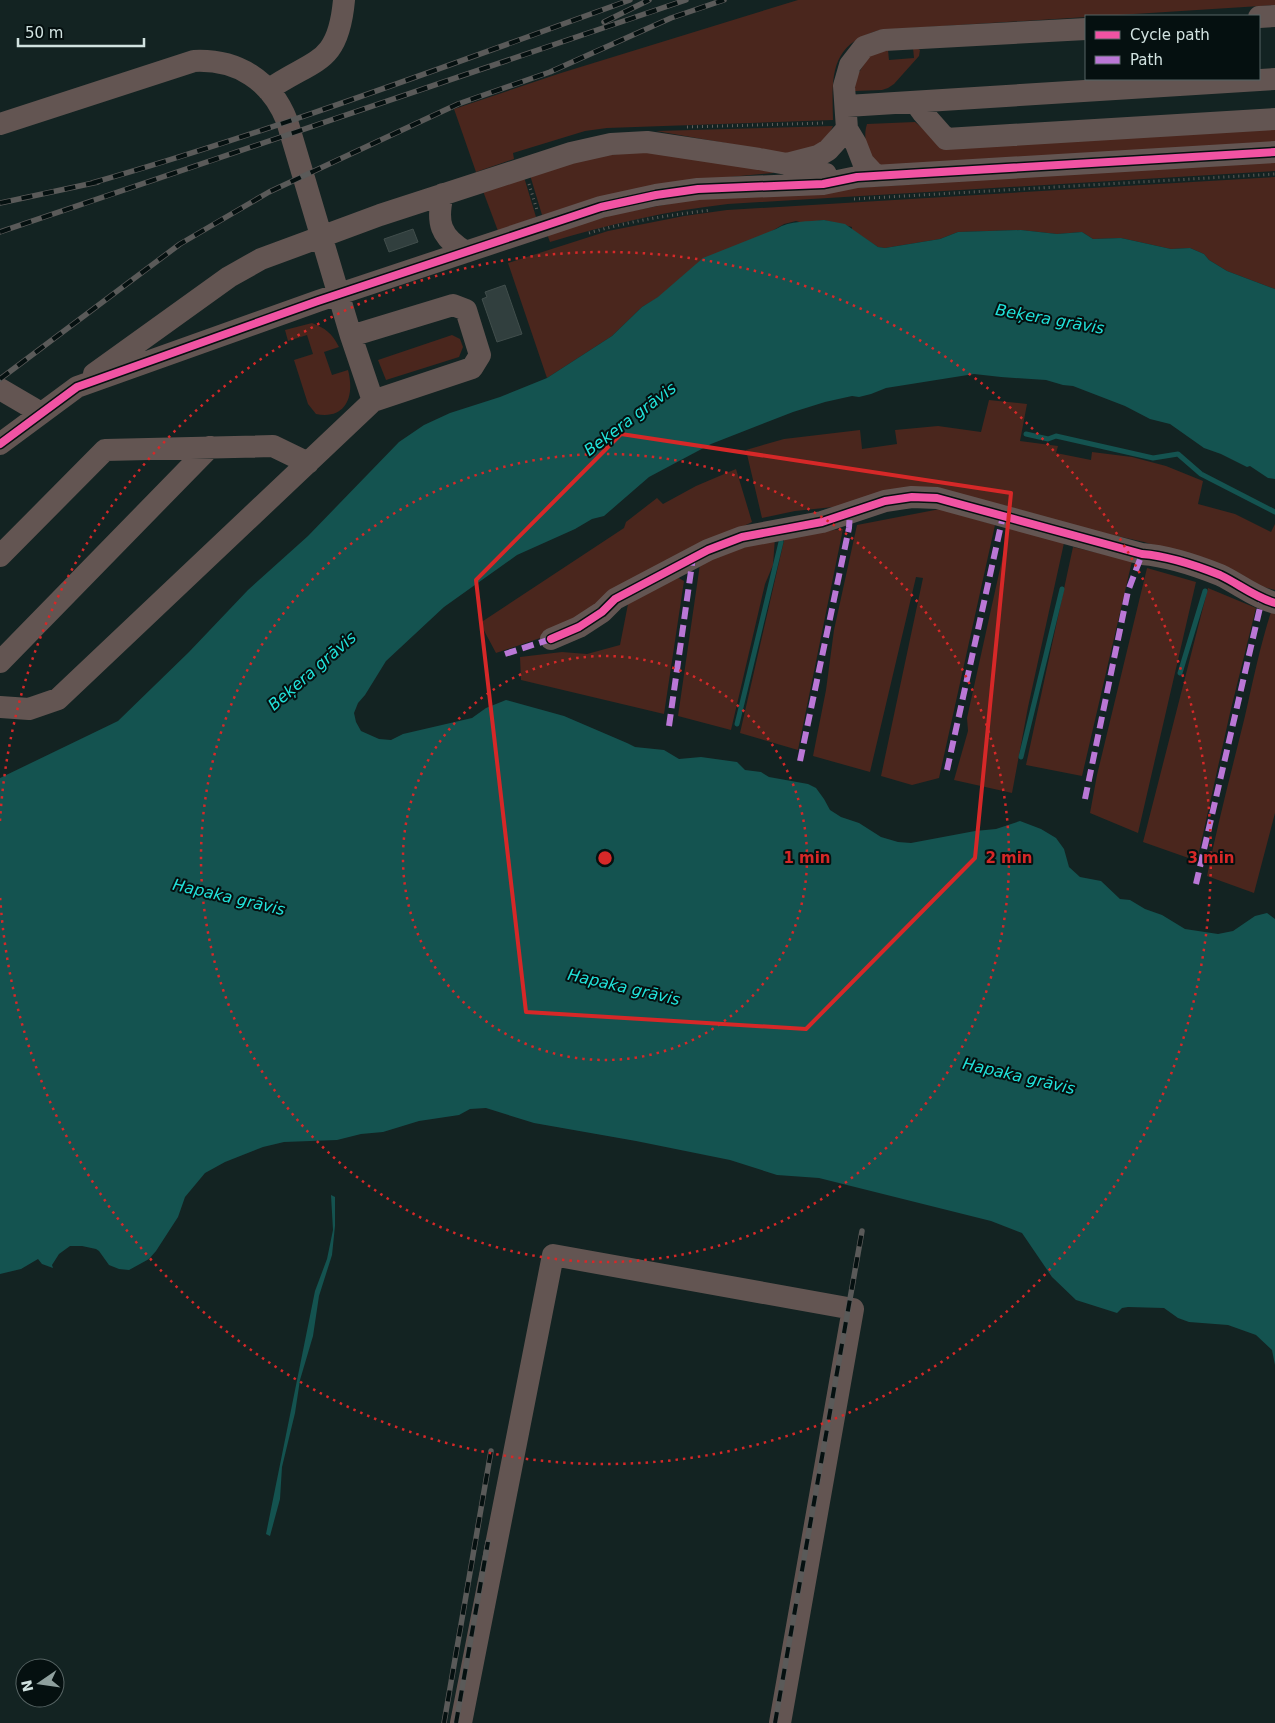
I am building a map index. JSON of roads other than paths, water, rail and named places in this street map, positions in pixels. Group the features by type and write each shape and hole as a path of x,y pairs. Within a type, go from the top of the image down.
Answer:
{"street":[{"path":"268,90 287,77 318,61 328,51 340,31 344,0"},
{"path":"1260,17 1275,16"},
{"path":"866,177 856,144 847,129 847,106 844,86 850,65 864,47 884,40 1085,29"},
{"path":"0,124 194,61 209,60 231,64 251,75 268,90 287,121 351,336 373,401"},
{"path":"1260,80 1275,79"},
{"path":"847,106 1259,80"},
{"path":"915,102 946,138 1275,119"},
{"path":"787,164 818,156 828,150 847,129"},
{"path":"0,444 167,320 229,277 261,259 442,194 571,152 611,144 647,142 787,164 800,171 866,177"},
{"path":"77,387 339,294 542,226 601,207 656,195 698,190 823,184 866,177 1275,152"},
{"path":"442,194 439,210 444,232 448,239 466,252"},
{"path":"0,708 29,709 58,699 373,401 472,368 480,355 466,310 453,305 351,336"},
{"path":"0,389 41,413"},
{"path":"0,556 105,450 272,446 308,464"},
{"path":"0,662 210,448"},
{"path":"551,639 579,627 602,612 615,599 708,550 742,537 822,522 885,501 912,497 937,498 1142,554 1162,555 1221,576 1262,599 1275,603"},
{"path":"461,1723 553,1255 853,1309 780,1723"}],"water":[{"path":"824,220 845,224 878,247 885,248 940,239 958,232 1021,230 1057,234 1082,232 1093,239 1121,238 1171,249 1190,248 1204,254 1209,260 1227,271 1275,289 1275,479 1268,478 1250,466 1247,467 1204,448 1170,424 1150,419 1125,406 1073,386 1046,380 974,374 886,388 859,397 852,396 825,402 793,412 711,444 649,477 604,516 592,519 575,529 517,555 444,607 386,661 358,703 354,713 356,722 361,731 379,739 391,740 403,734 472,718 486,708 506,700 564,716 635,747 664,750 679,759 701,757 737,762 745,770 761,772 769,777 808,784 816,788 830,810 841,817 859,823 881,837 898,842 911,843 996,829 1020,821 1041,829 1056,838 1064,849 1069,867 1080,877 1101,881 1120,899 1130,900 1145,909 1162,915 1185,929 1218,934 1233,931 1255,916 1267,913 1275,919 1275,1365 1272,1350 1256,1335 1228,1325 1189,1322 1178,1318 1164,1308 1128,1307 1122,1308 1117,1313 1076,1300 1052,1277 1022,1233 991,1221 819,1178 777,1175 730,1160 534,1123 486,1108 470,1109 459,1115 419,1121 383,1132 361,1134 337,1140 284,1142 263,1147 225,1162 205,1173 185,1197 178,1217 149,1259 129,1270 109,1265 96,1249 70,1246 59,1254 52,1265 53,1268 42,1264 38,1259 21,1269 0,1274 0,778 118,721 189,652 248,590 308,536 399,442 424,425 450,413 500,397 547,378 612,336 642,307 658,297 703,258 787,224"},
{"path":"331,1195 335,1197 332,1255 319,1296 313,1336 300,1380 295,1413 282,1467 280,1499 270,1536 266,1534 315,1291 327,1259 333,1230"}],"waterway":[{"path":"1026,434 1048,439 1056,436 1153,458 1178,454 1201,474 1275,512"},
{"path":"737,724 781,542"},
{"path":"1021,757 1062,589"},
{"path":"1180,673 1205,591"}],"railway":[{"path":"92,183 295,119 630,0"},
{"path":"604,22 649,0"},
{"path":"0,232 686,0"},
{"path":"0,379 180,244 269,192 458,104 550,72 671,18 724,0"},
{"path":"0,203 98,182"},
{"path":"775,1723 862,1231"},
{"path":"444,1723 491,1451"},
{"path":"456,1723 488,1542"}],"water label":[{"name":"Beķera grāvis","path":"1050,319"},
{"name":"Beķera grāvis","path":"630,419"},
{"name":"Beķera grāvis","path":"312,671"},
{"name":"Hapaka grāvis","path":"229,897"},
{"name":"Hapaka grāvis","path":"624,987"},
{"name":"Hapaka grāvis","path":"1019,1076"}]}
